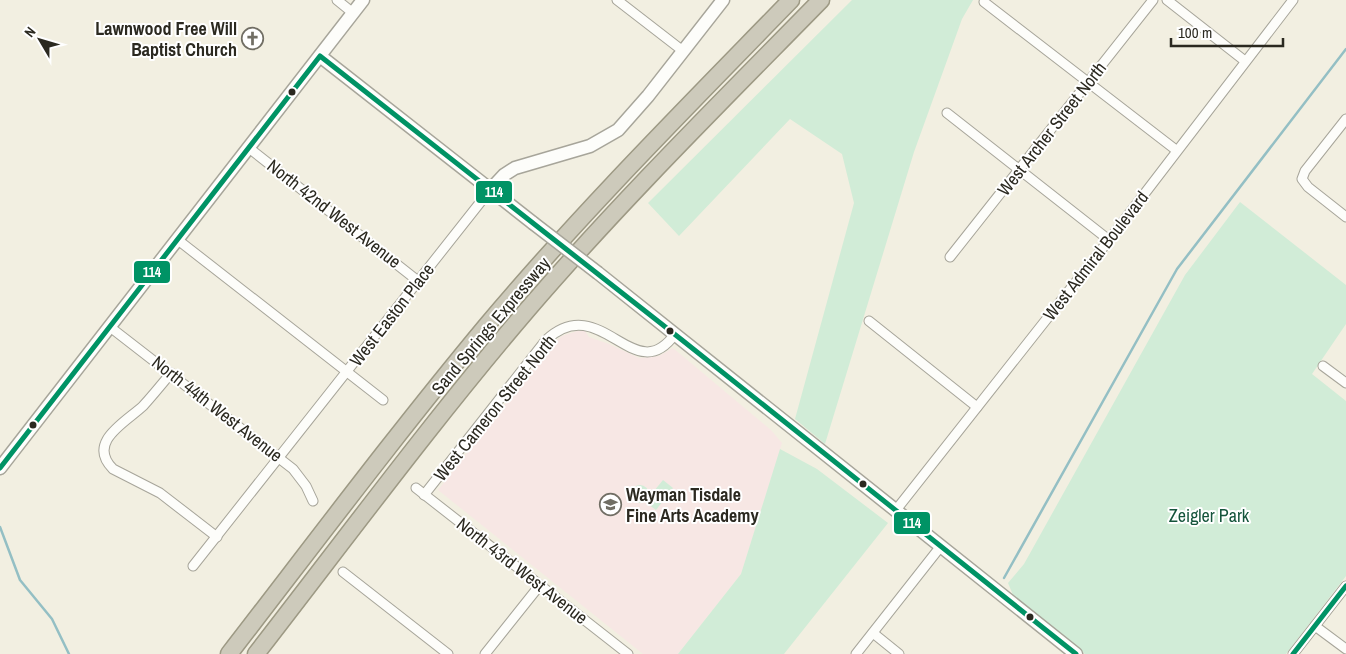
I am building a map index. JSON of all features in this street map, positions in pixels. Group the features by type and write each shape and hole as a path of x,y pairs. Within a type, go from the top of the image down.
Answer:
{"highway":[{"name":"Sand Springs Expressway","path":"229,654 429,395 564,236 791,0"},
{"name":"Sand Springs Expressway","path":"256,654 473,376 529,309 664,160 821,0"}],"street":[{"path":"337,0 353,13"},
{"path":"0,468 363,0"},
{"path":"617,0 683,52"},
{"name":"West Easton Place","path":"193,566 490,190 504,175 515,168 590,146 610,136 630,118 723,0"},
{"name":"West Archer Street North","path":"950,257 1153,0"},
{"path":"1167,0 1245,61"},
{"name":"West Admiral Boulevard","path":"896,510 1109,240 1176,150 1293,0"},
{"path":"984,2 1176,150"},
{"path":"320,56 675,334 941,546 1069,652"},
{"path":"947,113 1109,240"},
{"path":"1346,118 1305,171 1302,179 1308,187 1346,217"},
{"name":"North 42nd West Avenue","path":"249,148 418,281"},
{"path":"178,240 383,400"},
{"path":"869,321 976,407"},
{"name":"West Cameron Street North","path":"424,495 546,340 560,329 574,325 590,326 626,347 643,351 658,350 666,345 675,334"},
{"name":"North 44th West Avenue","path":"110,327 279,458 298,475 313,501"},
{"path":"1323,366 1346,383"},
{"path":"171,373 144,404 112,431 106,440 104,449 106,459 113,469 160,493 217,537"},
{"name":"North 43rd West Avenue","path":"416,488 628,654"},
{"path":"856,654 941,546"},
{"path":"343,572 448,654"},
{"path":"485,654 540,585"},
{"path":"1293,654 1346,586"},
{"path":"1315,626 1346,649"},
{"path":"873,633 899,654"}],"shaded area":[{"name":"Wayman Tisdale Fine Arts Academy","path":"577,331 585,331 589,337 639,358 659,356 673,348 771,430 782,443 741,574 678,654 643,654 438,490 553,344 562,336"}],"green space":[{"path":"852,0 973,0 962,19 914,152 825,444 795,419 854,203 842,154 790,119 679,236 648,203"},
{"name":"Zeigler Park","path":"1240,202 1346,285 1346,324 1312,374 1346,401 1346,576 1286,654 1085,654 1013,595 1008,583 1024,564 1185,275"},
{"path":"780,449 817,469 888,523 784,654 678,654 741,574"},
{"path":"663,480 673,488 656,510 645,502"},
{"path":"640,485 646,488 649,494 646,500 640,503 634,500 631,494 634,488"}],"waterway":[{"path":"1004,578 1177,269 1346,49"},
{"path":"0,527 20,580 52,619 69,654"}],"transit line":[{"name":"114","path":"0,468 320,56 682,340 1076,654"},
{"name":"114","path":"1293,654 1346,586"}],"place":[{"name":"Lawnwood Free Will Baptist Church","path":"253,39"},
{"name":"Wayman Tisdale Fine Arts Academy","path":"610,505"}]}
